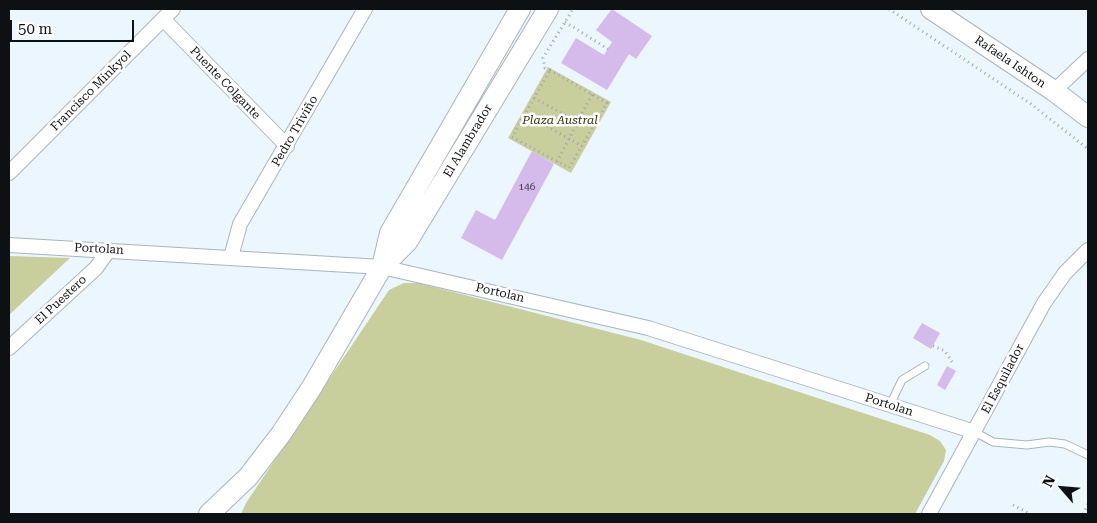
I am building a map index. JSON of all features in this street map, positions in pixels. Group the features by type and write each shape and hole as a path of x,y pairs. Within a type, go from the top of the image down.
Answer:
{"main road":[{"name":"El Alambrador","path":"382,267 390,233 520,9"},
{"name":"El Alambrador","path":"219,511 287,426 382,267 408,242 548,9"},
{"name":"Rafaela Ishton","path":"931,9 1054,90 1088,116"}],"street":[{"name":"Francisco Minkyol","path":"9,173 173,9"},
{"name":"Pedro Triviño","path":"231,256 240,224 365,9"},
{"name":"Puente Colgante","path":"163,19 287,146"},
{"path":"1054,90 1088,59"},
{"name":"Portolan","path":"9,245 231,256 382,267 648,328 975,432"},
{"name":"El Puestero","path":"9,348 96,268 108,250"},
{"name":"El Esquilador","path":"929,514 1044,303 1065,273 1088,250"}],"lane":[{"path":"890,405 902,380 925,366"},
{"path":"975,432 993,442 1027,445 1048,442 1066,444 1088,454"}],"path":[{"path":"550,70 512,137 569,168 607,103 550,70 545,68 543,58 573,9"},
{"path":"889,9 1031,104 1088,149"},
{"path":"565,22 608,49"},
{"path":"557,162 592,94"},
{"path":"534,98 578,122"},
{"path":"525,114 582,146"},
{"path":"933,346 945,351 954,365"},
{"path":"1083,514 1088,504"},
{"path":"1013,505 1030,514"}],"green space":[{"name":"Plaza Austral","path":"548,67 611,102 571,173 508,138"},
{"path":"9,256 70,258 9,315"},
{"path":"404,283 418,283 641,340 930,435 940,441 946,450 944,461 915,514 241,514 246,503 389,290"}],"building":[{"path":"612,9 652,36 636,59 629,54 607,90 561,63 576,38 604,55 612,42 596,30"},
{"path":"532,151 554,164 502,260 461,238 476,210 495,220"},
{"path":"922,323 940,333 931,349 913,338"},
{"path":"947,366 956,371 945,390 937,385"}]}
